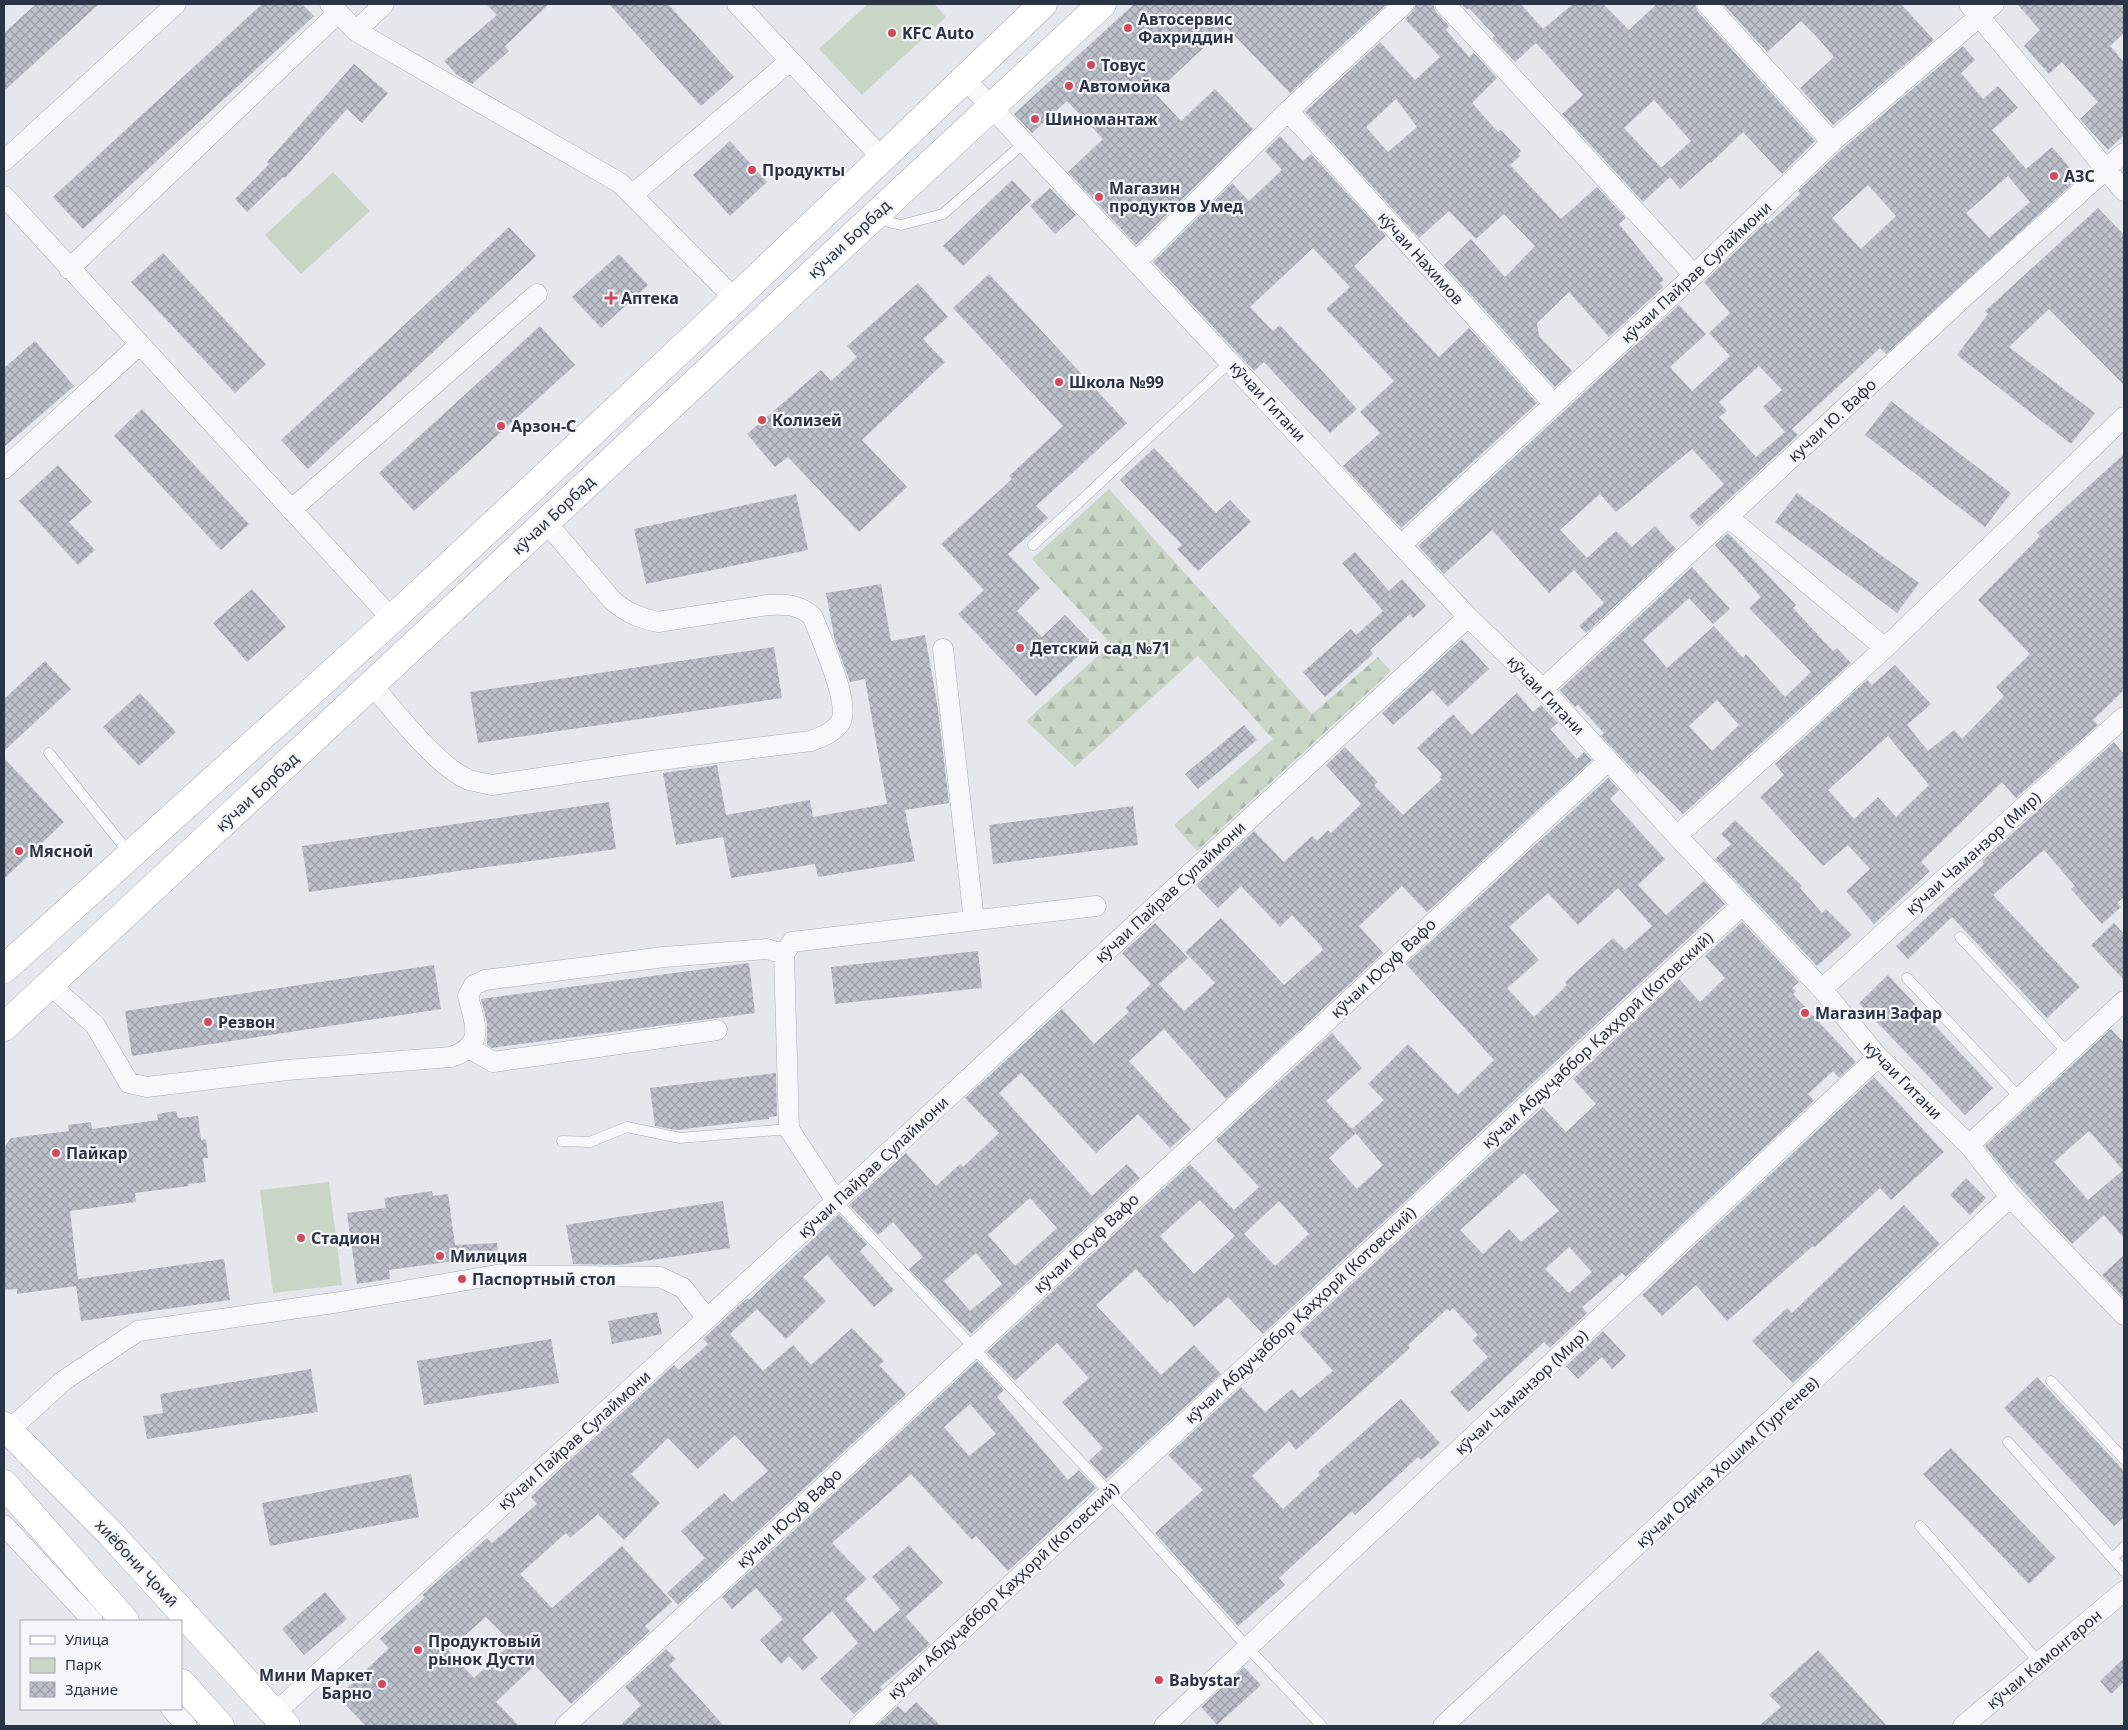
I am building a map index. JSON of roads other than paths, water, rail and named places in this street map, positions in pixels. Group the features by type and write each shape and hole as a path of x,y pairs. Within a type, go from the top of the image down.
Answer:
{"main road":[{"name":"кӯчаи Борбад","path":"4,969 392,619 735,299 1043,4"},
{"name":"кӯчаи Борбад","path":"5,1027 1102,4"},
{"name":"хиёбони Ҷомӣ","path":"5,1430 110,1533 280,1720"},
{"path":"4,1484 65,1573 124,1620"},
{"path":"182,1684 220,1726"}],"street":[{"path":"4,161 176,4"},
{"path":"356,31 384,4"},
{"path":"737,4 883,159"},
{"path":"1137,261 1288,111 1404,4"},
{"path":"1445,4 1694,274"},
{"path":"1707,4 1832,142"},
{"path":"69,269 334,8 356,31 620,183 735,299"},
{"path":"1981,8 2124,191"},
{"name":"кӯчаи Пайрав Сулаймони","path":"1402,544 1694,274 1832,142 1981,8"},
{"path":"632,195 790,61"},
{"name":"кӯчаи Гитани","path":"964,78 1231,361 1468,617 1543,689 1677,836 1822,990 1878,1057 1969,1145 2010,1197 2124,1315"},
{"name":"кӯчаи Нахимов","path":"1288,111 1554,404"},
{"name":"кучаи Ю. Вафо","path":"1543,689 1964,297 2124,153"},
{"path":"4,196 392,619"},
{"path":"291,510 537,294"},
{"path":"4,469 139,345"},
{"path":"1677,836 1885,648 2124,417"},
{"path":"1728,517 1885,648"},
{"path":"372,685 430,749 454,771 470,780 492,785 652,761 810,741 825,736 839,724 843,710 841,695 812,617 805,610 786,604 768,605 658,622 640,619 622,609 611,599 546,522"},
{"name":"кӯчаи Пайрав Сулаймони","path":"280,1720 707,1319 1468,617"},
{"path":"943,649 974,920"},
{"name":"кӯчаи Чаманзор (Мир)","path":"1822,990 2124,717"},
{"name":"кӯчаи Юсуф Вафо","path":"565,1726 972,1347 1608,761"},
{"name":"кӯчаи Абдуҷаббор Қаҳҳорӣ (Котовский)","path":"859,1726 1742,905"},
{"path":"836,1201 789,1129 784,954 792,942 1096,906"},
{"path":"50,985 96,1025 128,1080 137,1086 147,1087 287,1070 435,1060 451,1057 469,1048 475,1038 476,1028 468,996 474,985 485,980 664,957 767,949 784,954"},
{"path":"1969,1145 2068,1053 2122,1008"},
{"path":"469,1048 493,1062 717,1030"},
{"name":"кӯчаи Чаманзор (Мир)","path":"1164,1726 1878,1057"},
{"name":"кӯчаи Одина Хошим (Тургенев)","path":"1443,1726 2010,1197"},
{"path":"5,1430 63,1381 138,1331 340,1302 496,1275 660,1277 683,1288 707,1319"},
{"path":"4,1525 65,1573 92,1620"},
{"name":"кӯчаи Камонгарон","path":"1963,1726 2124,1591"},
{"path":"172,1710 186,1726"}],"lane":[{"path":"871,218 901,225 943,214 1025,142"},
{"path":"1033,545 1231,361"},
{"path":"49,752 131,856"},
{"path":"1960,937 2068,1053"},
{"path":"1906,978 2020,1098"},
{"path":"562,1141 590,1142 627,1127 680,1138 789,1129"},
{"path":"836,1201 1109,1492 1248,1648 1322,1726"},
{"path":"2051,1381 2124,1459"},
{"path":"2008,1442 2124,1572"},
{"path":"1920,1526 2039,1662"},
{"path":"2113,1558 2124,1547"}],"place":[{"name":"Автосервис Фахриддин","path":"1128,28"},
{"name":"KFC Auto","path":"892,33"},
{"name":"Товус","path":"1091,65"},
{"name":"Автомойка","path":"1069,86"},
{"name":"Шиномантаж","path":"1035,119"},
{"name":"Продукты","path":"752,170"},
{"name":"АЗС","path":"2054,176"},
{"name":"Магазин продуктов Умед","path":"1099,197"},
{"name":"Аптека","path":"611,298"},
{"name":"Школа №99","path":"1059,382"},
{"name":"Колизей","path":"762,420"},
{"name":"Арзон-С","path":"501,426"},
{"name":"Детский сад №71","path":"1020,648"},
{"name":"Мясной","path":"19,851"},
{"name":"Магазин Зафар","path":"1805,1013"},
{"name":"Резвон","path":"208,1022"},
{"name":"Пайкар","path":"56,1153"},
{"name":"Стадион","path":"301,1238"},
{"name":"Милиция","path":"440,1256"},
{"name":"Паспортный стол","path":"462,1279"},
{"name":"Продуктовый рынок Дусти","path":"418,1650"},
{"name":"Babystar","path":"1159,1680"},
{"name":"Мини Маркет Барно","path":"382,1684"}]}
